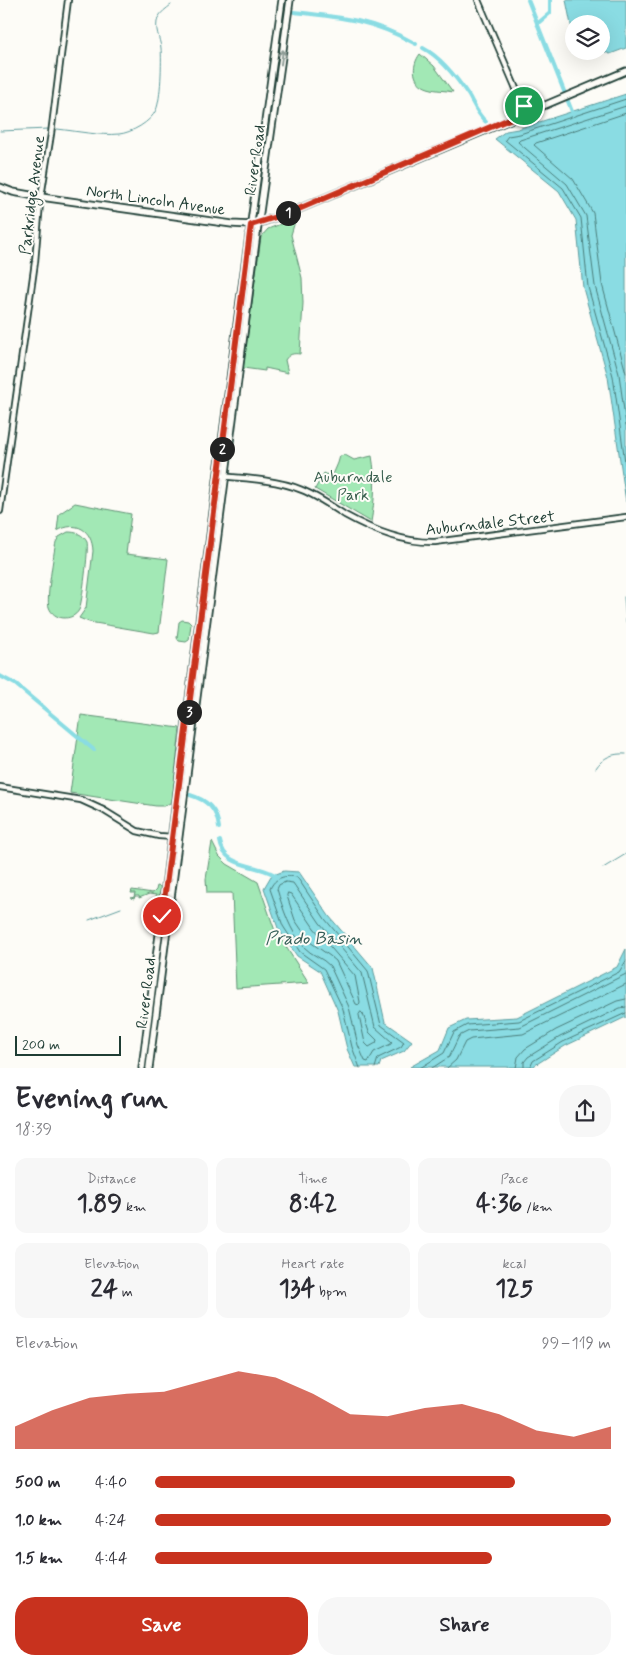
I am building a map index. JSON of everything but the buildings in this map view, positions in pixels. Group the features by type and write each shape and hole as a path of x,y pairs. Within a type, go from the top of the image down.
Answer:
{"main road":[{"name":"River Road","path":"150,1068 219,476 282,0"},
{"name":"River Road","path":"142,1068 176,837 290,0"},
{"name":"North Lincoln Avenue","path":"0,187 13,192 41,197 232,224 259,224 294,211 626,70"}],"street":[{"name":"Parkridge Avenue","path":"0,511 35,262 41,197 68,0"},
{"path":"478,0 526,112"},
{"name":"Auburndale Street","path":"219,476 295,487 312,494 365,526 417,542 471,538 626,517"},
{"path":"0,787 81,800 96,806 137,831 159,836 176,837"}],"green space":[{"path":"420,54 434,66 453,92 431,89 419,82 414,69"},
{"path":"296,218 291,235 302,278 303,303 300,354 291,354 285,360 288,373 265,368 265,371 243,368 261,237 268,229"},
{"name":"Auburndale Park","path":"345,455 354,460 372,456 374,489 371,522 315,489 324,473 332,477 340,456"},
{"path":"75,503 131,514 126,554 168,559 159,632 154,633 89,622 79,618 86,608 93,551 92,544 90,537 77,527 64,528 57,531 59,514"},
{"path":"68,532 79,534 85,539 87,542 87,554 79,610 72,616 63,618 54,615 48,603 56,542 59,537"},
{"path":"182,620 188,621 191,624 189,640 186,642 179,641 177,638 179,622"},
{"path":"81,715 180,728 172,802 164,806 156,806 70,793"},
{"path":"212,842 219,856 227,864 258,882 274,928 309,983 236,988 232,893 207,893 206,879"},
{"path":"157,886 161,887 156,913 153,912 156,904 153,903 156,895 149,894 139,898 139,896 135,896 134,899 131,898 134,897 135,893 131,893 132,890 153,893"}],"water":[{"path":"566,0 626,0 626,48 610,54 610,15 569,15"},
{"path":"626,94 626,502 608,377 583,288 576,220 559,191 495,139 506,131 518,129"},
{"name":"Prado Basin","path":"284,871 299,872 329,916 373,968 385,1022 412,1041 404,1051 381,1061 379,1067 355,1067 347,1049 338,1011 320,971 297,956 278,928 264,888 271,876"},
{"path":"626,949 626,1017 565,1046 532,1067 410,1067 440,1050 449,1028 466,1020 517,1017 617,967"}],"waterway":[{"path":"528,0 573,114"},
{"path":"537,24 550,13 550,0"},
{"path":"57,129 96,134 119,134 135,129 150,119 158,105 161,80 161,48 157,22 161,14 171,5"},
{"path":"294,12 357,21 386,30 416,44"},
{"path":"423,48 437,57 449,69 486,122"},
{"path":"0,131 49,129"},
{"path":"624,597 626,622"},
{"path":"0,676 15,684 94,750"},
{"path":"596,768 609,756 626,754"},
{"path":"190,795 210,806 216,816 219,828"},
{"path":"220,841 228,857 278,877"},
{"path":"603,868 626,854"},
{"path":"89,920 121,908"}],"route":[{"path":"162,916 251,225 259,224 294,211 453,144 526,112 524,106"}]}
